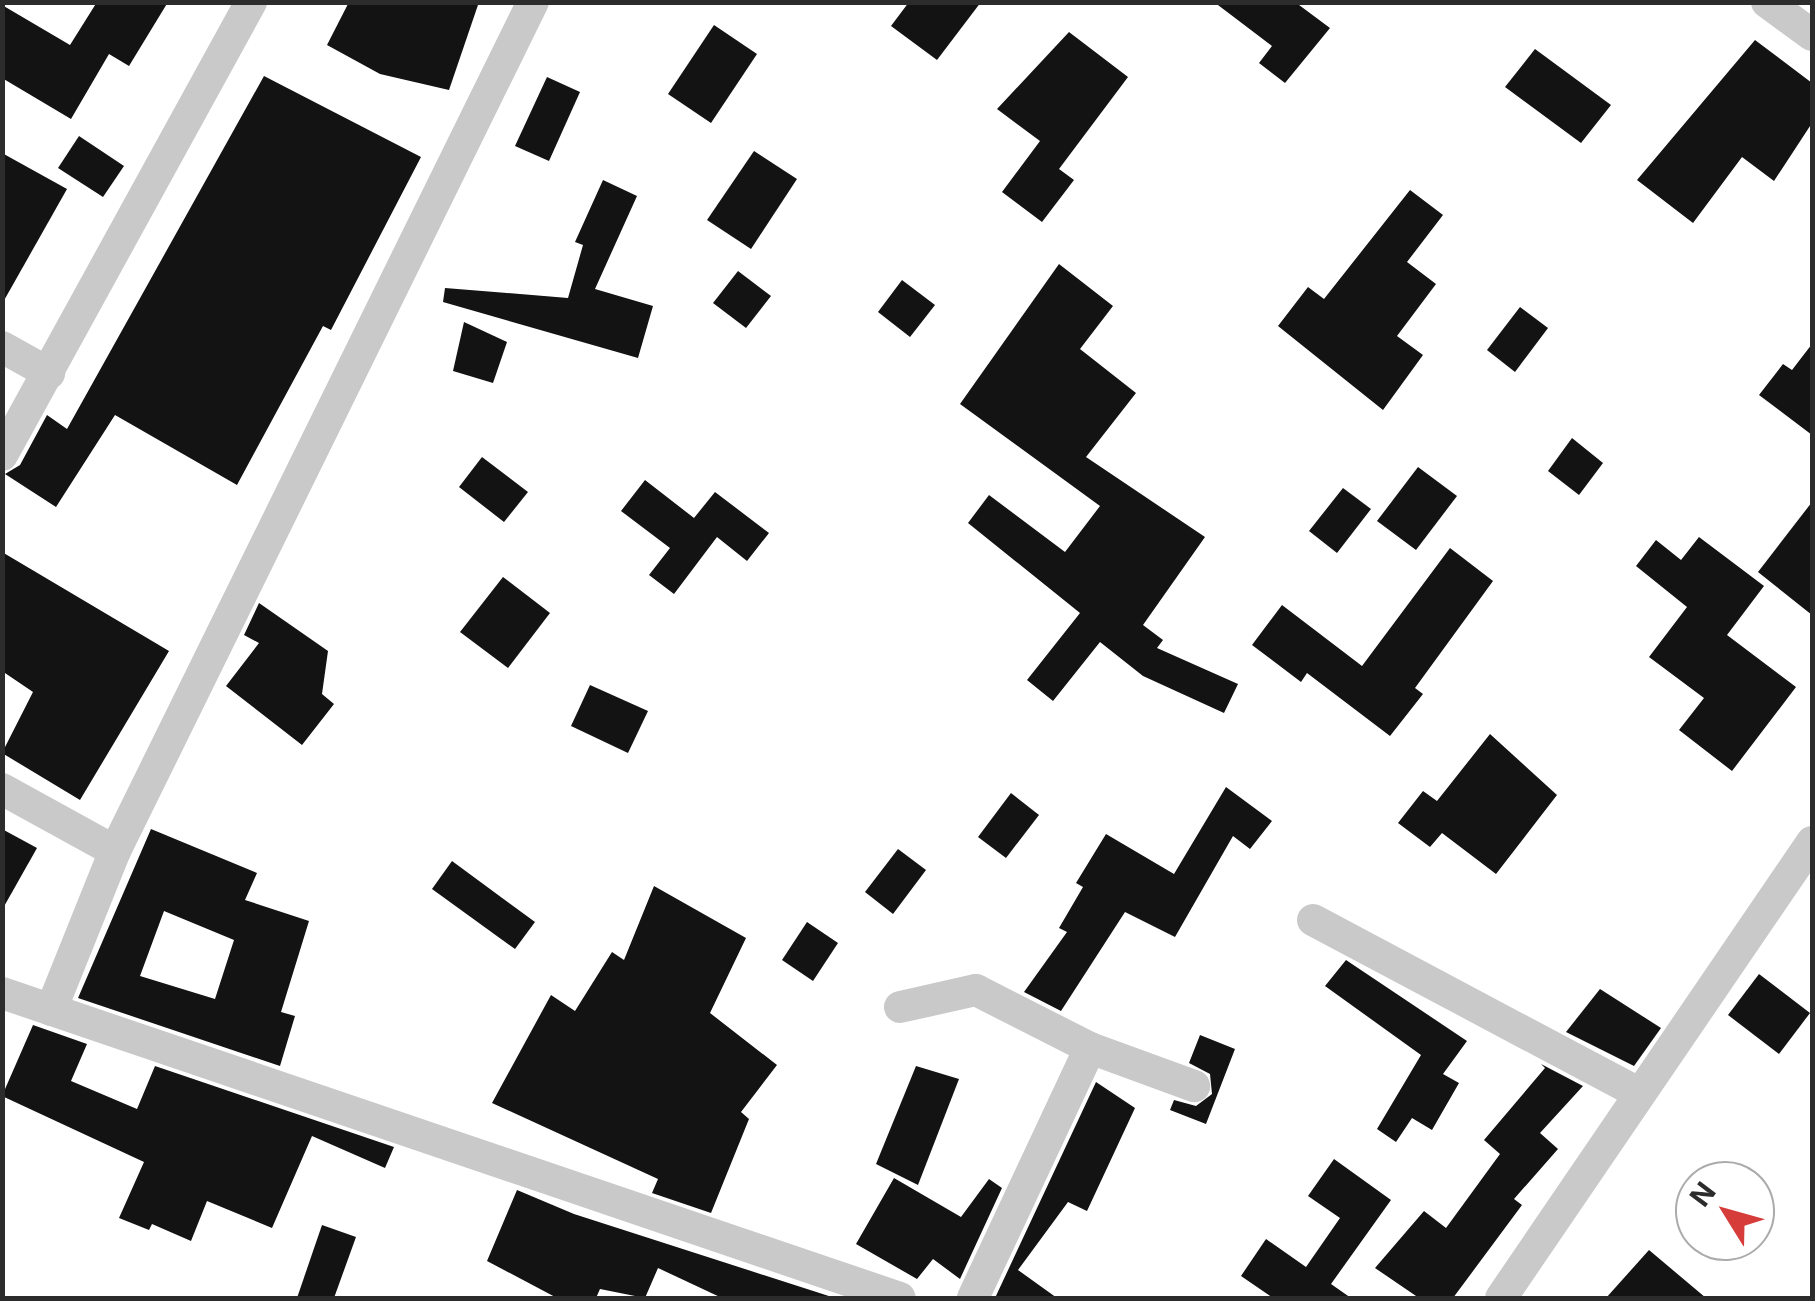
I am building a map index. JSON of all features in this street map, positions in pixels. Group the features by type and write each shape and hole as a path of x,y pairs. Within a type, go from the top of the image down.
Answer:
{"street":[{"path":"2,455 251,2"},
{"path":"51,1010 115,851 532,2"},
{"path":"1767,2 1812,36"},
{"path":"2,347 49,373"},
{"path":"2,789 115,851"},
{"path":"1501,1298 1812,842"},
{"path":"1313,920 1640,1094"},
{"path":"900,1007 976,990 1090,1048 1194,1086"},
{"path":"2,993 900,1298"},
{"path":"973,1298 1090,1048"}],"building":[{"path":"97,2 168,2 129,66 109,54 71,119 2,78 2,5 70,45"},
{"path":"349,2 479,2 449,90 380,74 327,45"},
{"path":"909,2 981,2 937,60 891,26"},
{"path":"1214,2 1295,2 1330,28 1285,83 1259,63 1272,46"},
{"path":"714,25 757,54 711,123 668,94"},
{"path":"1069,32 1128,77 1059,169 1074,180 1042,222 1002,192 1040,141 997,109"},
{"path":"1755,40 1812,83 1812,123 1774,181 1742,157 1693,223 1637,180"},
{"path":"1535,49 1611,105 1581,143 1505,87"},
{"path":"264,76 421,157 331,330 323,326 237,485 115,415 56,507 5,474 20,465 47,415 67,429"},
{"path":"547,77 580,92 549,161 515,146"},
{"path":"79,136 124,166 103,197 58,168"},
{"path":"754,151 797,179 751,249 707,220"},
{"path":"2,153 67,189 2,304"},
{"path":"603,180 637,196 595,289 653,306 638,358 443,302 445,288 568,298 583,245 575,242"},
{"path":"1410,190 1443,215 1407,262 1436,284 1397,336 1423,355 1383,410 1278,326 1308,287 1324,299"},
{"path":"1059,264 1113,306 1080,349 1136,393 1086,457 1205,537 1143,625 1163,640 1157,648 1238,684 1224,713 1143,676 1100,642 1053,701 1027,680 1080,613 968,523 989,495 1065,552 1100,506 960,404"},
{"path":"738,271 771,296 746,328 713,303"},
{"path":"902,280 935,305 910,337 878,312"},
{"path":"1520,307 1548,328 1515,372 1487,350"},
{"path":"464,322 507,342 493,383 453,371"},
{"path":"1812,344 1812,435 1759,395 1783,364 1792,370"},
{"path":"1572,438 1603,463 1579,495 1548,471"},
{"path":"482,457 528,492 504,522 459,487"},
{"path":"1418,467 1457,496 1416,550 1377,521"},
{"path":"645,480 694,518 715,492 769,533 747,561 717,537 674,594 649,575 670,548 621,511"},
{"path":"1343,488 1371,509 1337,553 1309,531"},
{"path":"1812,502 1812,615 1758,572"},
{"path":"1699,537 1764,586 1727,635 1796,687 1732,771 1679,730 1704,698 1649,657 1687,607 1636,566 1656,540 1681,560"},
{"path":"1450,548 1493,581 1415,688 1423,694 1390,736 1307,673 1301,682 1252,645 1282,605 1362,666"},
{"path":"2,552 169,651 80,800 2,753 33,692 2,671"},
{"path":"503,577 550,613 508,668 460,632"},
{"path":"259,603 328,651 322,694 334,704 302,745 226,686 259,643 244,635"},
{"path":"590,685 648,711 628,753 571,726"},
{"path":"1490,734 1557,795 1496,874 1442,833 1430,847 1398,823 1423,791 1437,801"},
{"path":"1226,787 1272,821 1250,849 1233,836 1175,937 1125,912 1061,1011 1024,992 1067,932 1059,928 1083,887 1076,883 1106,834 1174,874"},
{"path":"1011,793 1039,815 1006,858 978,837"},
{"path":"2,829 37,848 2,910"},
{"path":"151,829 257,873 245,900 309,921 281,1012 295,1016 280,1066 78,998","holes":["164,911 234,940 215,999 140,976"]},
{"path":"898,849 926,870 893,914 865,892"},
{"path":"452,861 535,922 515,949 432,889"},
{"path":"654,886 746,938 710,1013 777,1065 741,1112 749,1119 711,1213 652,1193 658,1179 492,1103 551,995 575,1011 612,952 624,960"},
{"path":"807,922 838,943 813,981 782,960"},
{"path":"1346,960 1467,1041 1443,1074 1459,1083 1432,1130 1412,1118 1396,1142 1377,1129 1421,1055 1325,986"},
{"path":"1759,974 1810,1013 1779,1054 1728,1015"},
{"path":"1600,989 1661,1028 1634,1066 1566,1032"},
{"path":"33,1025 87,1044 71,1081 137,1109 155,1066 394,1147 385,1168 312,1136 272,1228 207,1201 191,1241 152,1224 149,1230 119,1218 144,1162 2,1096"},
{"path":"1200,1035 1235,1049 1206,1124 1170,1110 1174,1100 1196,1106 1212,1094 1210,1074 1189,1063"},
{"path":"1541,1064 1583,1086 1540,1133 1558,1149 1514,1199 1522,1205 1453,1298 1419,1298 1375,1268 1424,1211 1446,1228 1500,1154 1484,1140 1545,1068"},
{"path":"916,1066 959,1079 918,1185 876,1164"},
{"path":"1096,1082 1135,1108 1087,1211 1068,1202 1018,1270 1057,1298 995,1298"},
{"path":"1334,1159 1391,1200 1331,1284 1351,1298 1273,1298 1241,1276 1266,1239 1306,1267 1340,1218 1308,1196"},
{"path":"894,1178 961,1217 989,1179 1002,1188 960,1279 933,1259 917,1279 856,1244"},
{"path":"517,1190 574,1214 835,1298 722,1298 658,1268 645,1298 600,1289 596,1298 557,1298 487,1261"},
{"path":"322,1225 356,1237 334,1298 297,1298"},
{"path":"1649,1250 1706,1298 1606,1298"}]}
